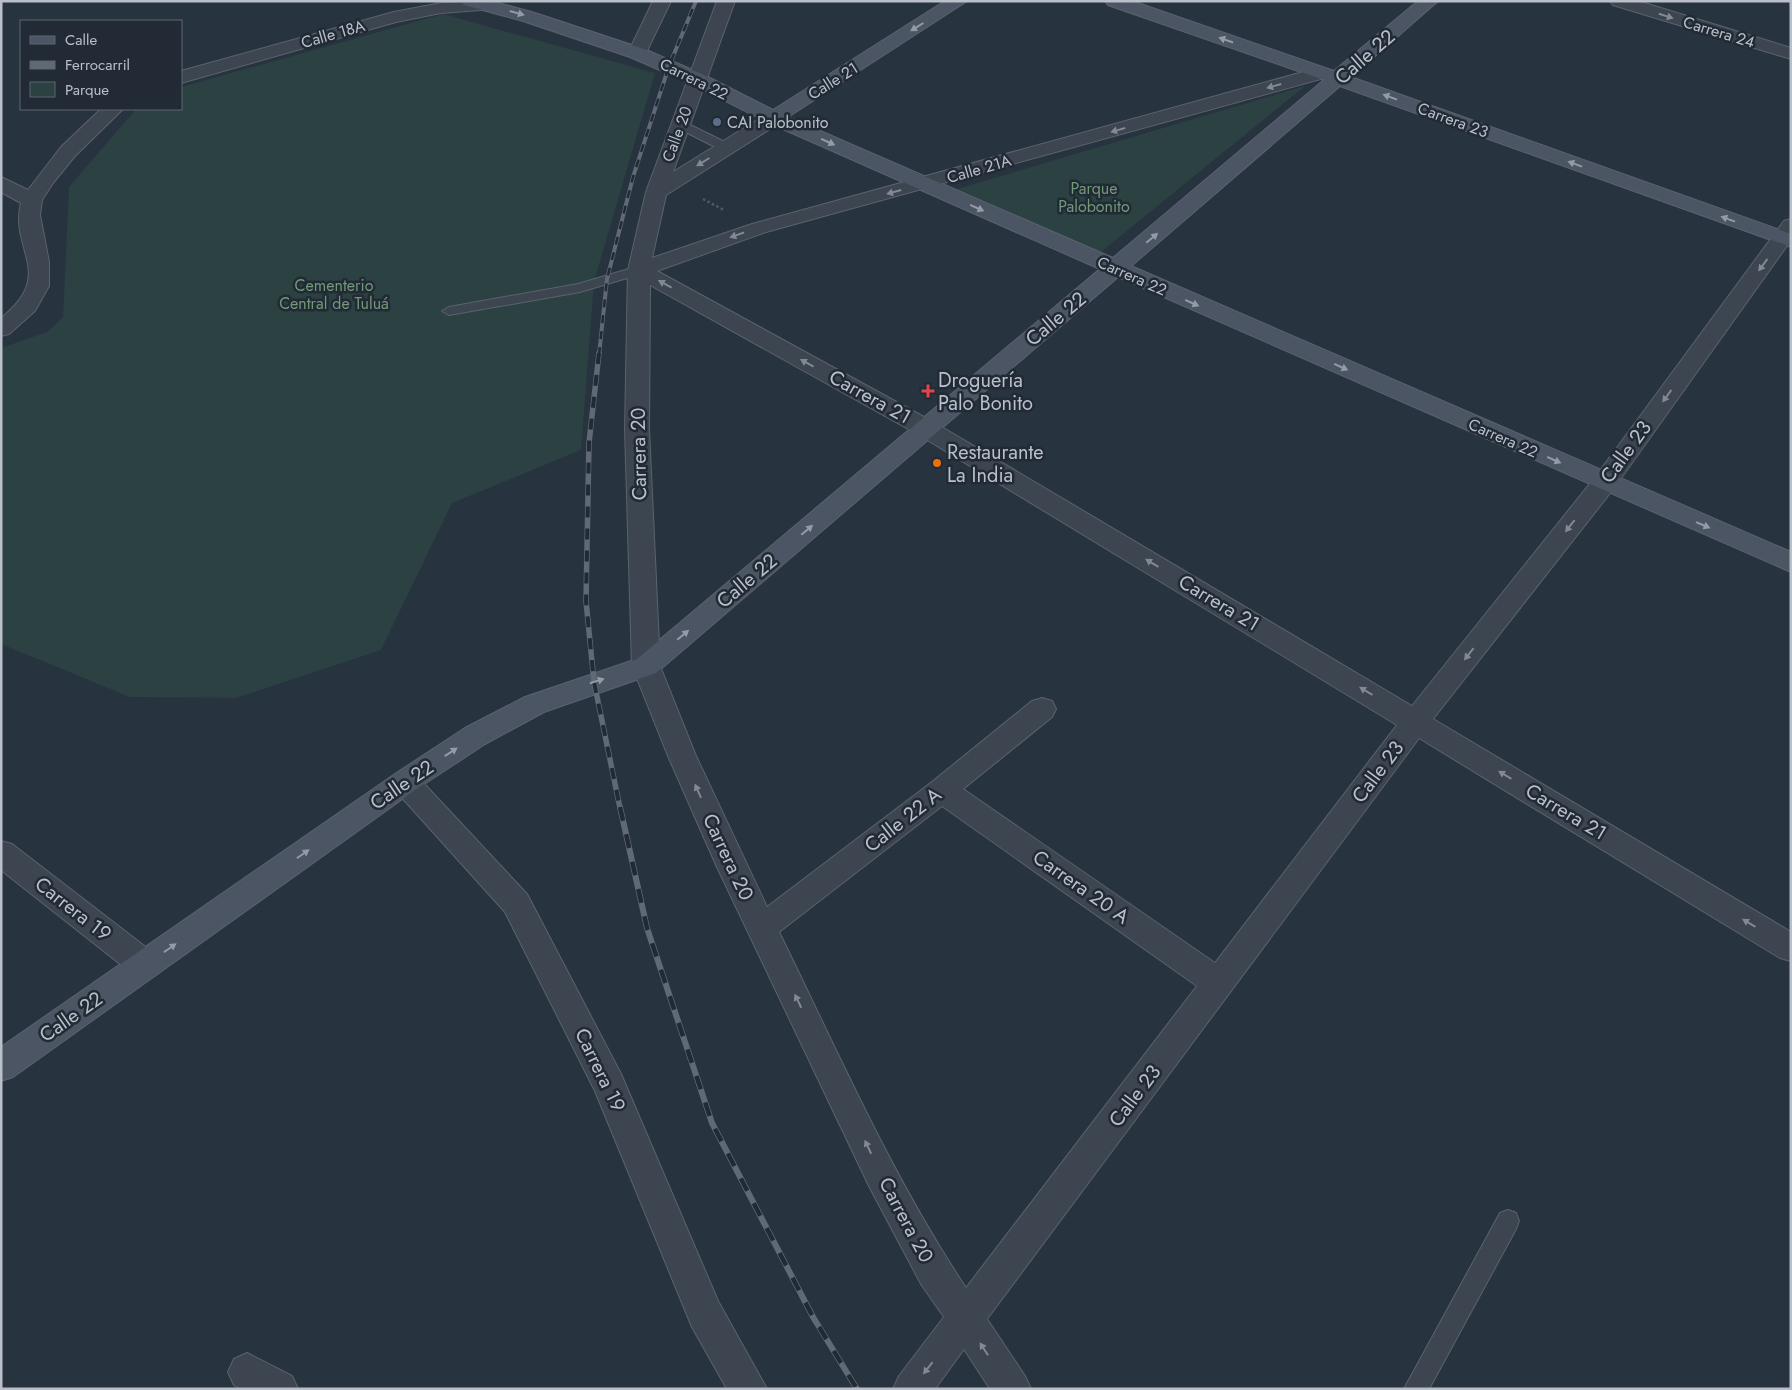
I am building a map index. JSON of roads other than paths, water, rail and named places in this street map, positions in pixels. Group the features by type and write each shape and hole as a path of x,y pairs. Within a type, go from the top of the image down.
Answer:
{"street":[{"path":"637,53 662,1"},
{"name":"Calle 20","path":"639,270 664,187 680,124 726,1"},
{"name":"Calle 21","path":"664,187 958,1"},
{"name":"Carrera 23","path":"1114,1 1788,235"},
{"name":"Calle 22","path":"1,1066 405,782 464,743 519,712 594,682 646,666 1115,269 1330,76 1429,1"},
{"name":"Carrera 24","path":"1619,1 1791,54"},
{"name":"Carrera 22","path":"478,3 637,53 696,79 774,118 1115,269 1791,563"},
{"name":"Calle 18A","path":"182,77 394,17 478,3"},
{"name":"Calle 21A","path":"639,270 759,228 1330,76"},
{"path":"1,329 31,302 39,286 41,268 29,214 31,200 78,141 112,110"},
{"path":"1,183 31,200"},
{"name":"Calle 23","path":"912,1389 1416,721 1605,482 1788,235"},
{"name":"Carrera 21","path":"639,270 927,429 1791,948"},
{"name":"Carrera 20","path":"639,270 637,429 646,666 682,756 762,928 881,1174 934,1271 1012,1389"},
{"name":"Calle 22 A","path":"762,928 942,790 1042,709"},
{"name":"Carrera 19","path":"405,782 516,903 609,1085 705,1314 748,1389"},
{"name":"Carrera 20 A","path":"942,790 1219,984"},
{"name":"Carrera 19","path":"1,853 145,965"},
{"path":"247,1372 279,1389"}],"lane":[{"path":"680,124 727,148"},
{"path":"449,311 580,288 639,270"},
{"path":"1416,1389 1508,1221"}],"railway":[{"path":"599,355 607,279 633,177 669,66 696,1"},
{"path":"599,353 589,443 586,601 594,682 620,808"},
{"path":"620,807 647,928 712,1123 813,1317 857,1389"}],"place":[{"name":"CAI Palobonito","path":"717,122"},
{"name":"Droguería Palo Bonito","path":"928,391"},
{"name":"Restaurante La India","path":"937,463"}],"park label":[{"name":"Parque Palobonito","path":"1094,197"},
{"name":"Cementerio Central de Tuluá","path":"334,294"}]}
